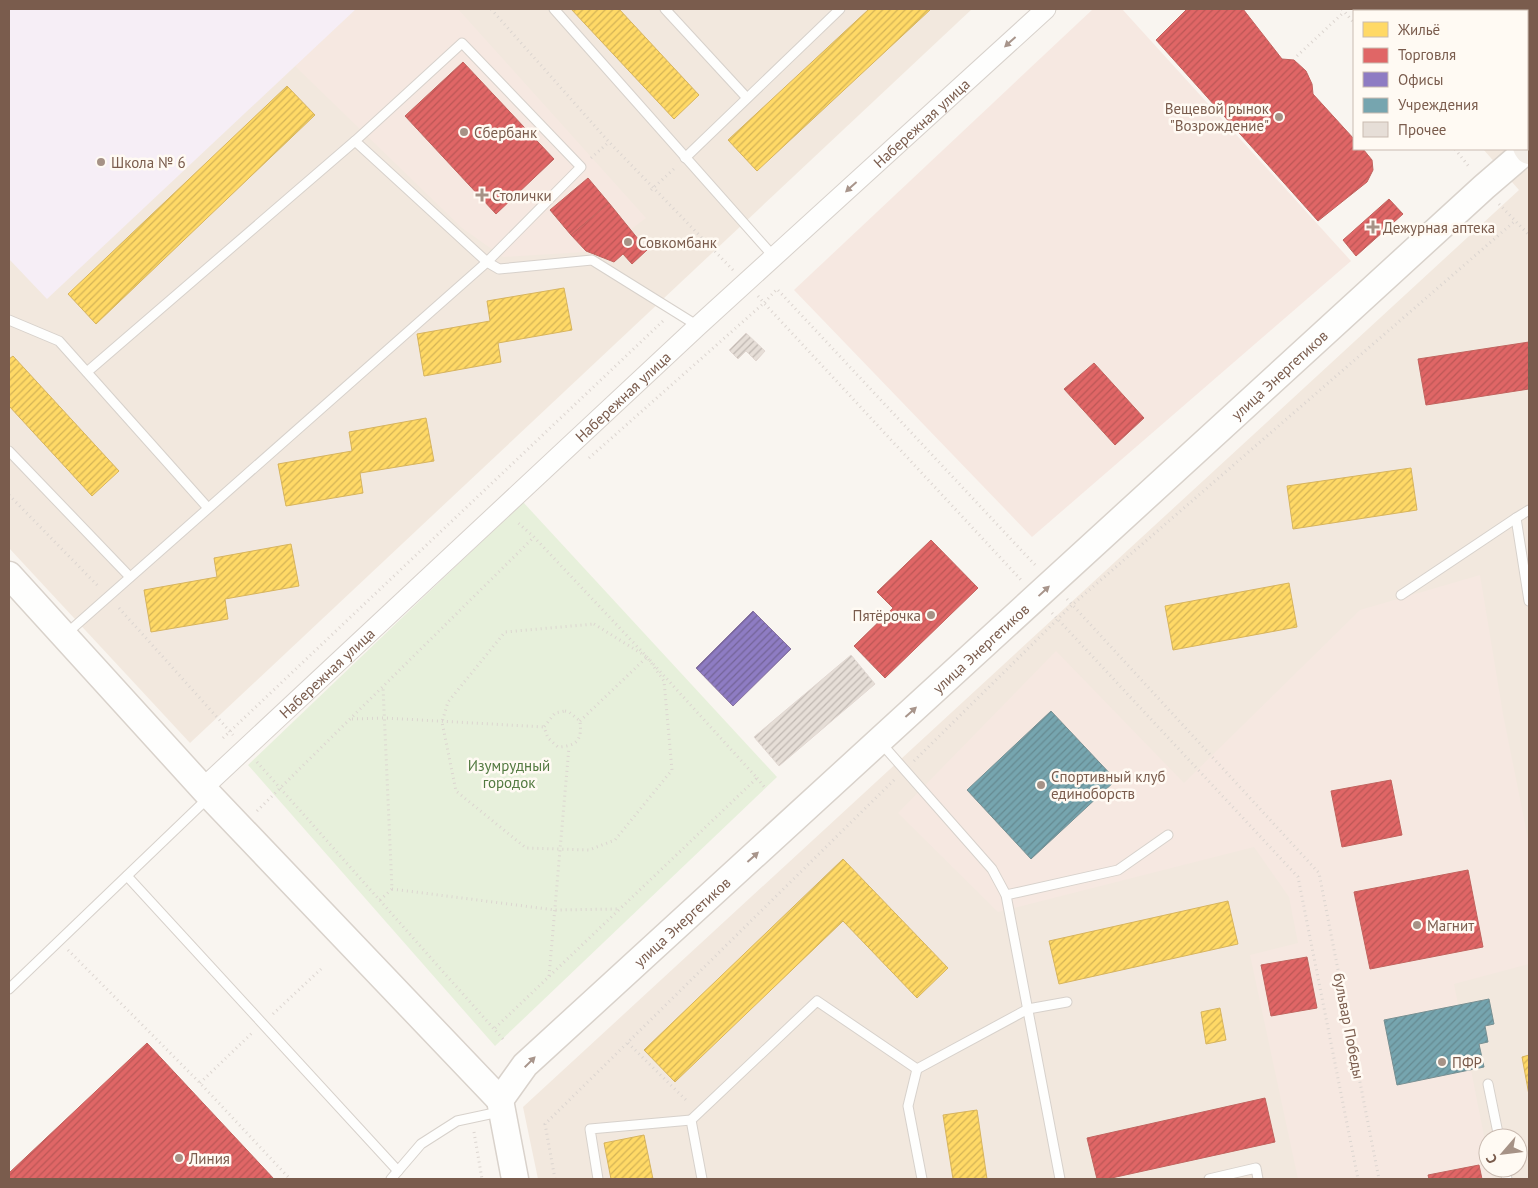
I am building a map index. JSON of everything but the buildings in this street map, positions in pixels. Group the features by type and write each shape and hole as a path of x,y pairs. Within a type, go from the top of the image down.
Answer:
{"street":[{"name":"Набережная улица","path":"207,792 245,749 698,326 1046,9"},
{"name":"улица Энергетиков","path":"501,1106 526,1065 1484,187 1527,150"},
{"path":"9,575 207,792 501,1106 515,1179"}],"lane":[{"path":"554,9 774,257"},
{"path":"665,9 747,98"},
{"path":"685,158 840,9"},
{"path":"1528,15 1529,19"},
{"path":"65,635 487,262 581,167 462,43 355,141 87,372"},
{"path":"355,141 487,262 499,269 592,260 698,326"},
{"path":"9,320 59,341 208,508"},
{"path":"9,450 130,578"},
{"path":"1401,595 1529,510"},
{"path":"1516,518 1529,601"},
{"path":"880,741 992,869 1006,895 1060,1179"},
{"path":"9,989 127,876 207,792"},
{"path":"1006,895 1118,870 1168,834"},
{"path":"127,876 398,1171"},
{"path":"598,1179 590,1129 691,1120 817,1000 917,1069"},
{"path":"922,1179 908,1106 917,1069 1028,1009 1067,1002"},
{"path":"1488,1084 1497,1128"},
{"path":"391,1179 421,1144 457,1121 471,1118 501,1106"},
{"path":"691,1120 702,1179"},
{"path":"1209,1179 1256,1168 1258,1179"}],"path":[{"path":"491,9 609,142 764,303 1045,590 1072,605"},
{"path":"1297,56 1343,10 1353,22"},
{"path":"581,167 609,142"},
{"path":"651,190 685,158"},
{"path":"555,1179 545,1124 1072,605 1515,221"},
{"path":"582,464 764,303 778,288 1045,590 1058,620 1298,877 1358,1179"},
{"path":"223,738 673,311"},
{"path":"9,495 108,597 503,1038"},
{"path":"517,522 524,515"},
{"path":"513,518 534,537 647,657 765,788"},
{"path":"281,789 534,537"},
{"name":"бульвар Победы","path":"1072,605 1319,873 1379,1179"},
{"path":"594,624 647,657 664,681 672,770 615,840 589,850 526,848 456,791 442,722 448,702 505,632 594,624"},
{"path":"580,721 647,657"},
{"path":"380,900 392,889 383,687"},
{"path":"569,712 580,721 581,735 579,739 568,747 558,747 547,738 544,727 555,713 569,712"},
{"path":"352,719 385,718 544,727"},
{"path":"549,976 568,747"},
{"path":"494,1029 757,778"},
{"path":"392,889 555,910 620,909"},
{"path":"59,941 200,1083 290,1179"},
{"path":"628,1043 698,1112"},
{"path":"471,1118 478,1145 482,1179"}],"shaded area":[{"path":"9,9 972,9 190,743 9,548"},
{"name":"Школа № 6","path":"9,9 356,9 47,299 9,259"},
{"path":"356,9 458,9 646,218 602,251 503,257 462,228 295,66"},
{"path":"1093,9 1122,9 1351,261 1032,537 794,290"},
{"path":"1358,9 1529,9 1529,1179 538,1179 523,1107 1519,190 1484,150 1528,150 1528,10"},
{"path":"1480,575 1503,714 1529,844 1529,964 1454,984 1482,1128 1478,1128 1478,1178 1493,1179 1298,1179 1250,955 1298,943 1289,897 1254,847 998,912 898,813 1056,651 1184,783 1360,610"}],"green space":[{"name":"Изумрудный городок","path":"523,502 777,777 495,1046 248,765"}],"place":[{"name":"Вещевой рынок \"Возрождение\"","path":"1279,117"},
{"name":"Сбербанк","path":"464,132"},
{"name":"Школа № 6","path":"101,162"},
{"name":"Столички","path":"482,195"},
{"name":"Дежурная аптека","path":"1373,227"},
{"name":"Совкомбанк","path":"628,242"},
{"name":"Пятёрочка","path":"931,615"},
{"name":"Спортивный клуб единоборств","path":"1041,785"},
{"name":"Магнит","path":"1417,925"},
{"name":"ПФР","path":"1442,1062"},
{"name":"Линия","path":"179,1158"}]}
